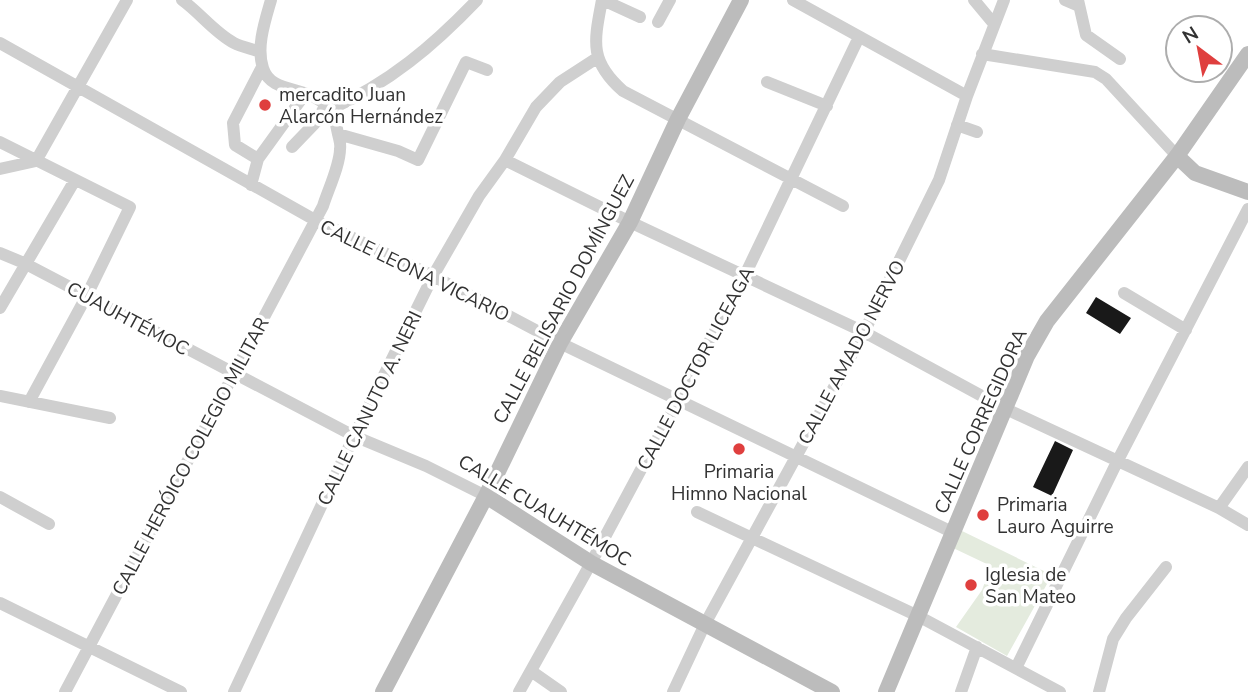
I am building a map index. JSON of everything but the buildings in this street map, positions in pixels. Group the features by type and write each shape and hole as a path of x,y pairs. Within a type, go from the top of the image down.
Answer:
{"street":[{"path":"0,169 36,160 127,0"},
{"path":"182,0 234,43 260,52"},
{"path":"271,0 260,52 266,76 277,84 305,94 329,107 338,134 398,151 418,160 466,62 487,70"},
{"path":"292,147 329,107 393,76 446,32 477,0"},
{"path":"640,17 603,0 596,34 597,58 607,77 623,91 843,206"},
{"path":"659,22 670,0"},
{"name":"CALLE BELISARIO DOMÍNGUEZ","path":"383,692 486,496 560,343 630,222 678,119 741,0"},
{"path":"793,0 967,96"},
{"path":"974,0 994,24"},
{"name":"CALLE AMADO NERVO","path":"673,692 705,624 864,332 939,180 982,54 1004,0"},
{"path":"1065,0 1079,3 1086,35 1120,59"},
{"name":"CALLE DOCTOR LICEAGA","path":"519,692 592,563 745,275 859,37"},
{"name":"CALLE LEONA VICARIO","path":"0,43 315,220 433,276 560,343 954,533"},
{"path":"982,54 1095,72 1106,79 1195,173 1248,192"},
{"name":"CALLE CORREGIDORA","path":"886,692 1027,356 1047,321 1177,156 1248,54"},
{"name":"CALLE CANUTO A. NERI","path":"234,692 354,436 433,276 479,196 505,160 536,107 560,82 597,58"},
{"path":"258,159 235,145 233,123 262,67"},
{"path":"767,82 827,106"},
{"path":"251,185 258,159 305,94"},
{"path":"957,125 977,132"},
{"name":"CALLE HERÓICO COLEGIO MILITAR","path":"65,692 323,206 340,150 338,134"},
{"path":"0,142 130,207 86,297 29,402"},
{"path":"505,160 864,332 1004,408 1219,508 1248,525"},
{"path":"0,308 75,180"},
{"path":"1016,668 1117,462 1248,209"},
{"name":"CUAUHTÉMOC","path":"0,253 233,373"},
{"path":"1124,293 1186,330"},
{"name":"CALLE CUAUHTÉMOC","path":"233,373 354,436 426,466 486,496 592,563 832,692"},
{"path":"0,396 110,418"},
{"path":"1219,508 1248,467"},
{"path":"0,497 48,524"},
{"path":"697,512 918,616 1060,692"},
{"path":"1099,692 1113,639 1166,567"},
{"path":"0,603 181,692"},
{"path":"961,692 977,647"},
{"path":"530,671 561,692"}],"shaded area":[{"path":"960,530 1052,575 1007,656 956,627 982,590 991,566 951,547"}],"place":[{"name":"mercadito Juan Alarcón Hernández","path":"265,105"},
{"name":"Primaria Himno Nacional","path":"739,449"},
{"name":"Primaria Lauro Aguirre","path":"983,515"},
{"name":"Iglesia de San Mateo","path":"971,585"}]}
